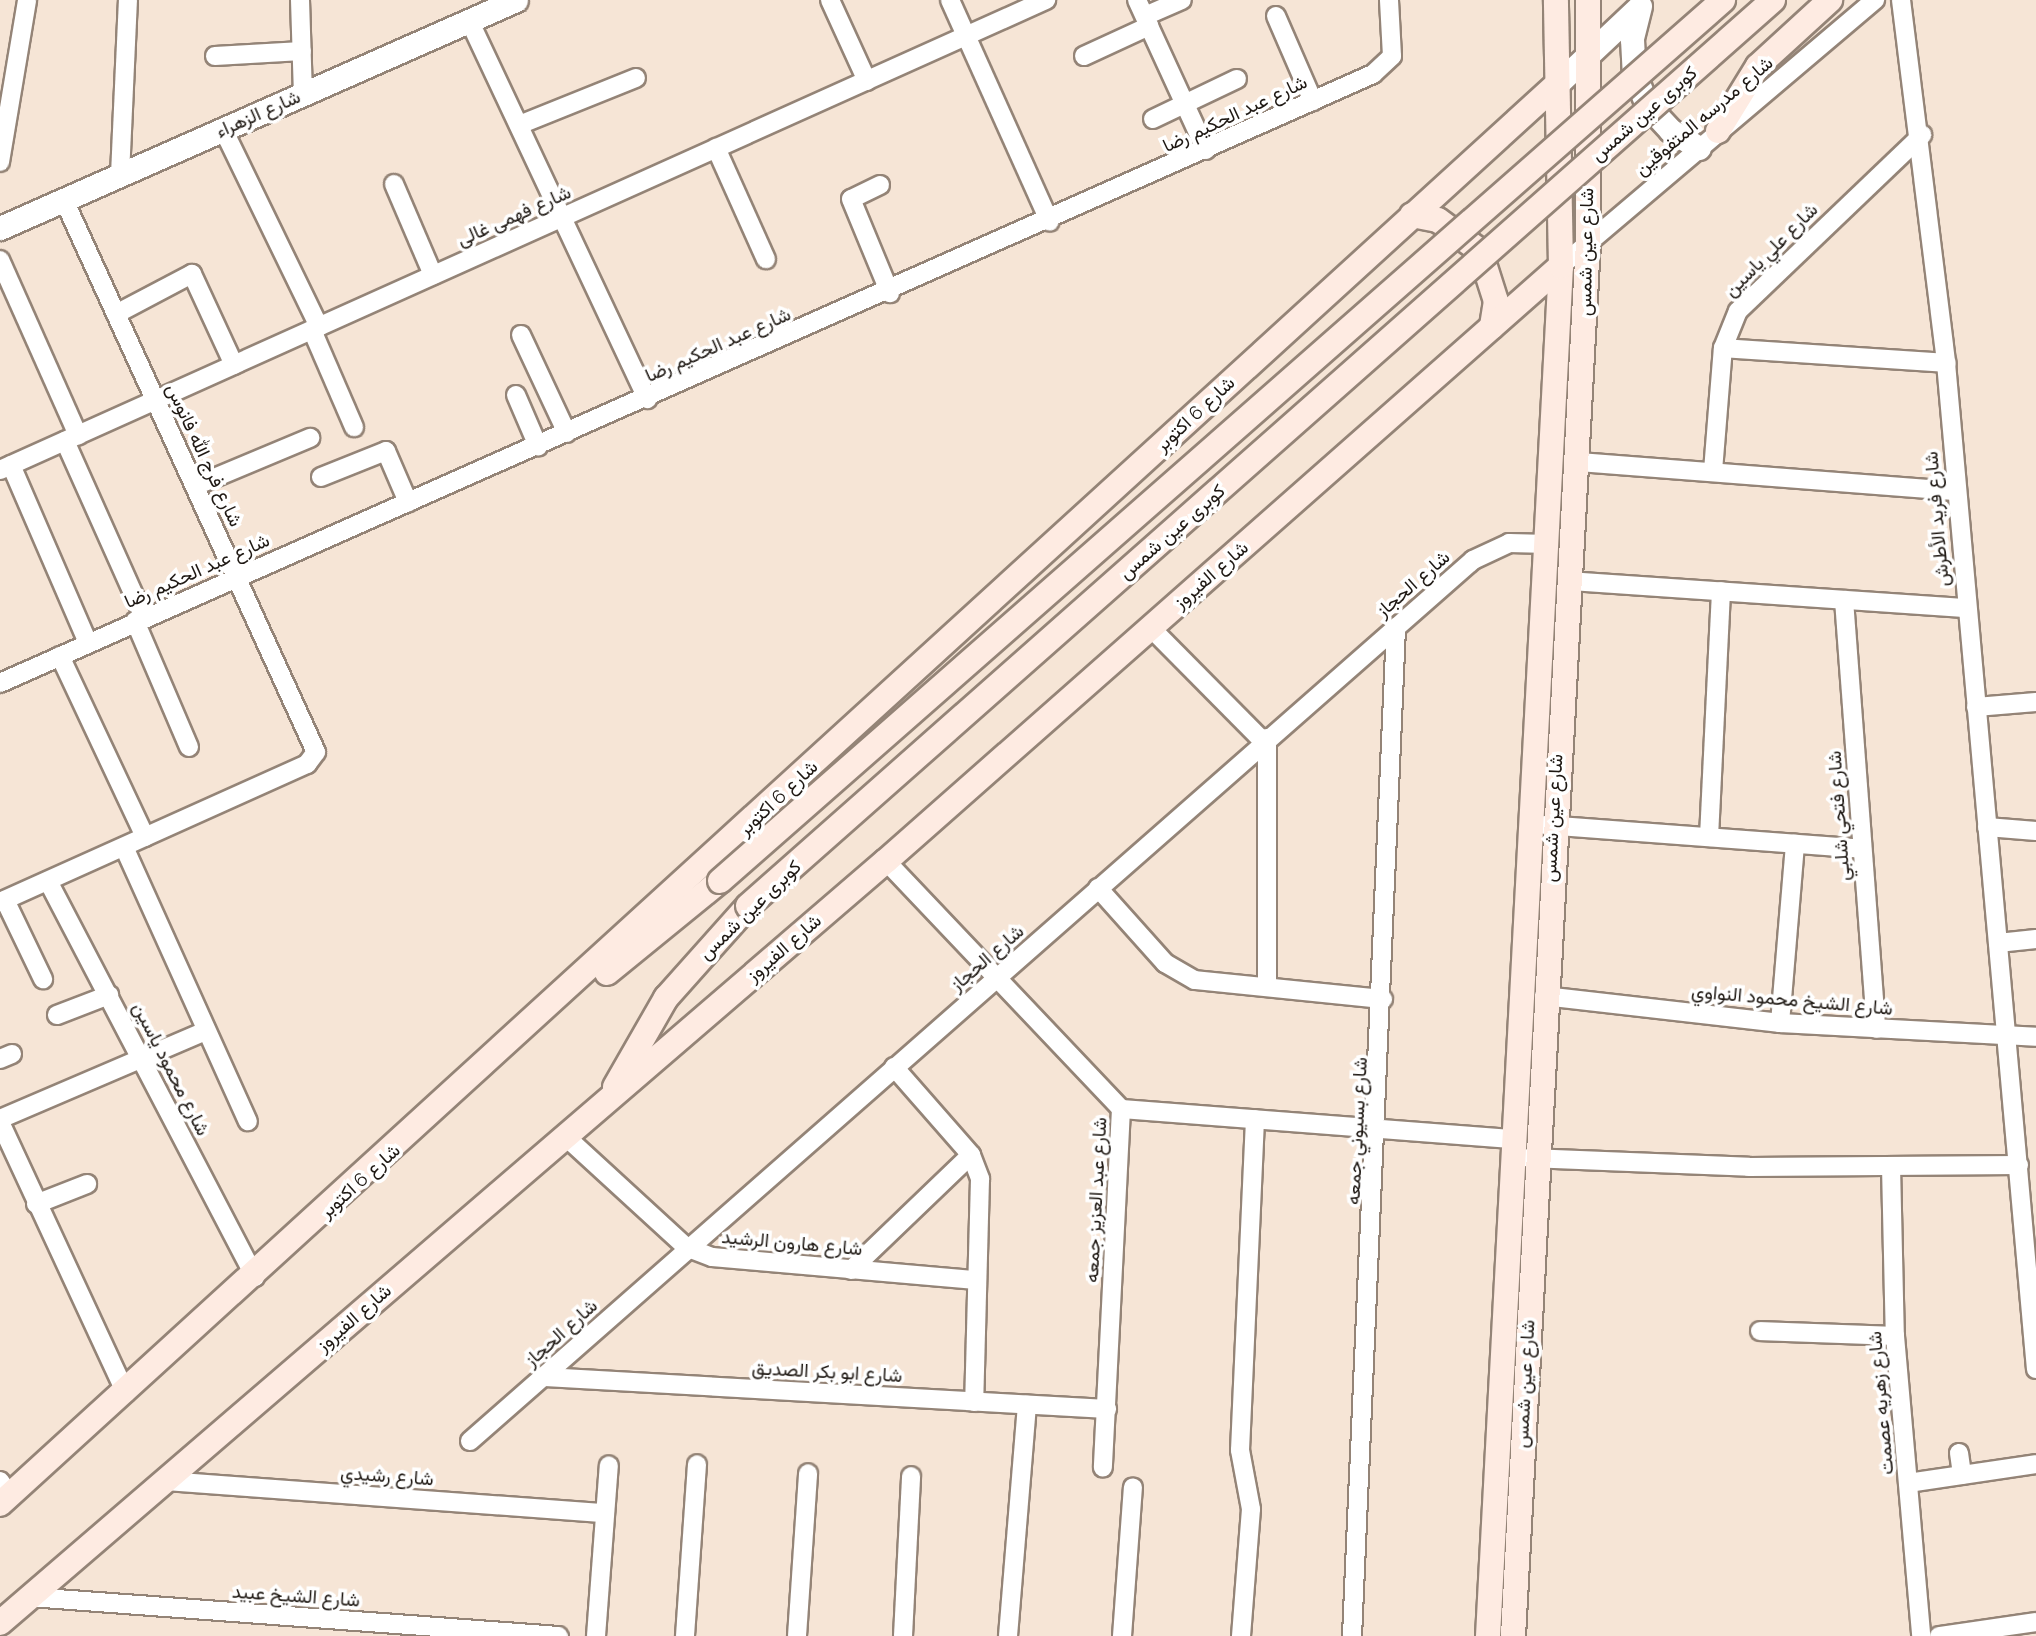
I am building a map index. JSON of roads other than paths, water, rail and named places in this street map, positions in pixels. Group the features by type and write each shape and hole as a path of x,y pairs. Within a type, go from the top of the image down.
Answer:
{"main road":[{"name":"شارع عين شمس","path":"1488,1636 1541,825 1561,266 1553,88 1556,0"},
{"name":"شارع عين شمس","path":"1513,1636 1520,1151 1544,996 1541,825 1569,581 1578,462 1588,242 1585,59 1588,0"},
{"name":"كوبرى عين شمس","path":"542,1015 633,955 720,881 1723,0"},
{"name":"كوبرى عين شمس","path":"610,1097 666,998 748,906 1773,0"},
{"path":"1718,131 1743,87 1785,39 1830,0"},
{"name":"شارع 6 اكتوبر","path":"3,1494 126,1394 255,1278 1553,88"},
{"path":"1412,215 1450,226 1480,251 1496,301 1492,327"},
{"name":"شارع الفيروز","path":"0,1623 886,860 1561,266"}],"street":[{"path":"0,162 27,0"},
{"path":"120,175 128,0"},
{"path":"300,0 303,94"},
{"name":"شارع الزهراء","path":"0,228 516,0"},
{"path":"830,0 867,81"},
{"path":"950,0 1050,222"},
{"name":"شارع فهمى غالى","path":"4,466 1046,0"},
{"path":"1084,56 1144,14 1182,0"},
{"name":"شارع عبد الحكيم رضا","path":"0,683 236,576 890,293 1313,102 1386,66 1394,45 1389,0"},
{"name":"شارع مدرسه المتفوقين","path":"1561,266 1875,0"},
{"name":"شارع فريد الأطرش","path":"1901,0 1922,135 1946,363 1955,491 2036,1369"},
{"path":"1553,88 1643,3"},
{"path":"1643,3 1632,39 1643,94 1670,130 1699,148"},
{"path":"1144,14 1206,150"},
{"path":"1276,16 1313,102"},
{"path":"469,20 647,399"},
{"path":"215,56 302,51"},
{"path":"519,125 636,78"},
{"path":"1153,118 1237,79"},
{"path":"223,129 315,328 354,427"},
{"name":"شارع علي ياسين","path":"1713,471 1723,348 1727,330 1756,289 1922,135"},
{"path":"716,148 766,259"},
{"path":"394,184 433,275"},
{"path":"880,185 851,199 890,293"},
{"name":"شارع فرج الله فانوس","path":"64,200 314,745 307,764 145,837"},
{"path":"0,260 190,747"},
{"path":"116,314 192,274 234,365"},
{"path":"521,335 567,433"},
{"path":"1723,348 1946,363"},
{"path":"516,395 538,446"},
{"path":"195,486 310,438"},
{"path":"321,477 386,451 408,502"},
{"path":"1578,462 1955,491"},
{"path":"4,466 88,643"},
{"name":"شارع الحجاز","path":"470,1441 545,1377 686,1247 1265,740 1488,549 1549,544"},
{"path":"1569,581 1966,608"},
{"path":"1709,837 1721,591"},
{"name":"شارع فتحي شلبي","path":"1844,600 1876,1029"},
{"name":"شارع بسيوني جمعه","path":"1352,1636 1378,1128 1396,627"},
{"path":"1151,628 1265,740 1267,987"},
{"path":"43,979 2,901 145,837 60,656"},
{"path":"1976,707 2036,702"},
{"path":"1541,825 1862,849"},
{"path":"1987,827 2036,831"},
{"path":"1780,1023 1795,844"},
{"path":"124,846 205,1031 248,1121"},
{"name":"شارع عبد العزيز جمعه","path":"886,860 1121,1109 1103,1468"},
{"name":"شارع محمود ياسين","path":"48,881 255,1278"},
{"path":"1098,888 1180,974 1267,987 1383,999"},
{"path":"1998,943 2036,939"},
{"path":"57,1015 109,995"},
{"name":"شارع الشيخ محمود النواوي","path":"1544,996 1780,1023 2036,1037"},
{"path":"126,1394 0,1121 205,1031"},
{"path":"894,1067 971,1155 980,1178 974,1402"},
{"path":"1121,1109 1378,1128 1520,1151 1891,1166 2019,1165"},
{"path":"1241,1636 1251,1509 1242,1479 1255,1119"},
{"name":"شارع هارون الرشيد","path":"565,1136 686,1247 734,1261 976,1280"},
{"path":"851,1270 971,1155"},
{"name":"شارع زهريه عصمت","path":"1891,1166 1895,1336 1921,1636"},
{"path":"36,1204 87,1184"},
{"path":"1760,1331 1895,1336"},
{"name":"شارع ابو بكر الصديق","path":"545,1377 1107,1409"},
{"path":"1008,1636 1027,1405"},
{"path":"1959,1453 1962,1475"},
{"path":"685,1636 697,1464"},
{"path":"1908,1483 2036,1464"},
{"path":"596,1636 609,1465"},
{"path":"797,1636 808,1473"},
{"path":"903,1636 911,1476"},
{"name":"شارع رشيدي","path":"166,1482 605,1513"},
{"path":"1122,1636 1133,1487"},
{"name":"شارع الشيخ عبيد","path":"30,1597 559,1636"},
{"path":"1939,1636 2017,1630 2036,1622"}]}
